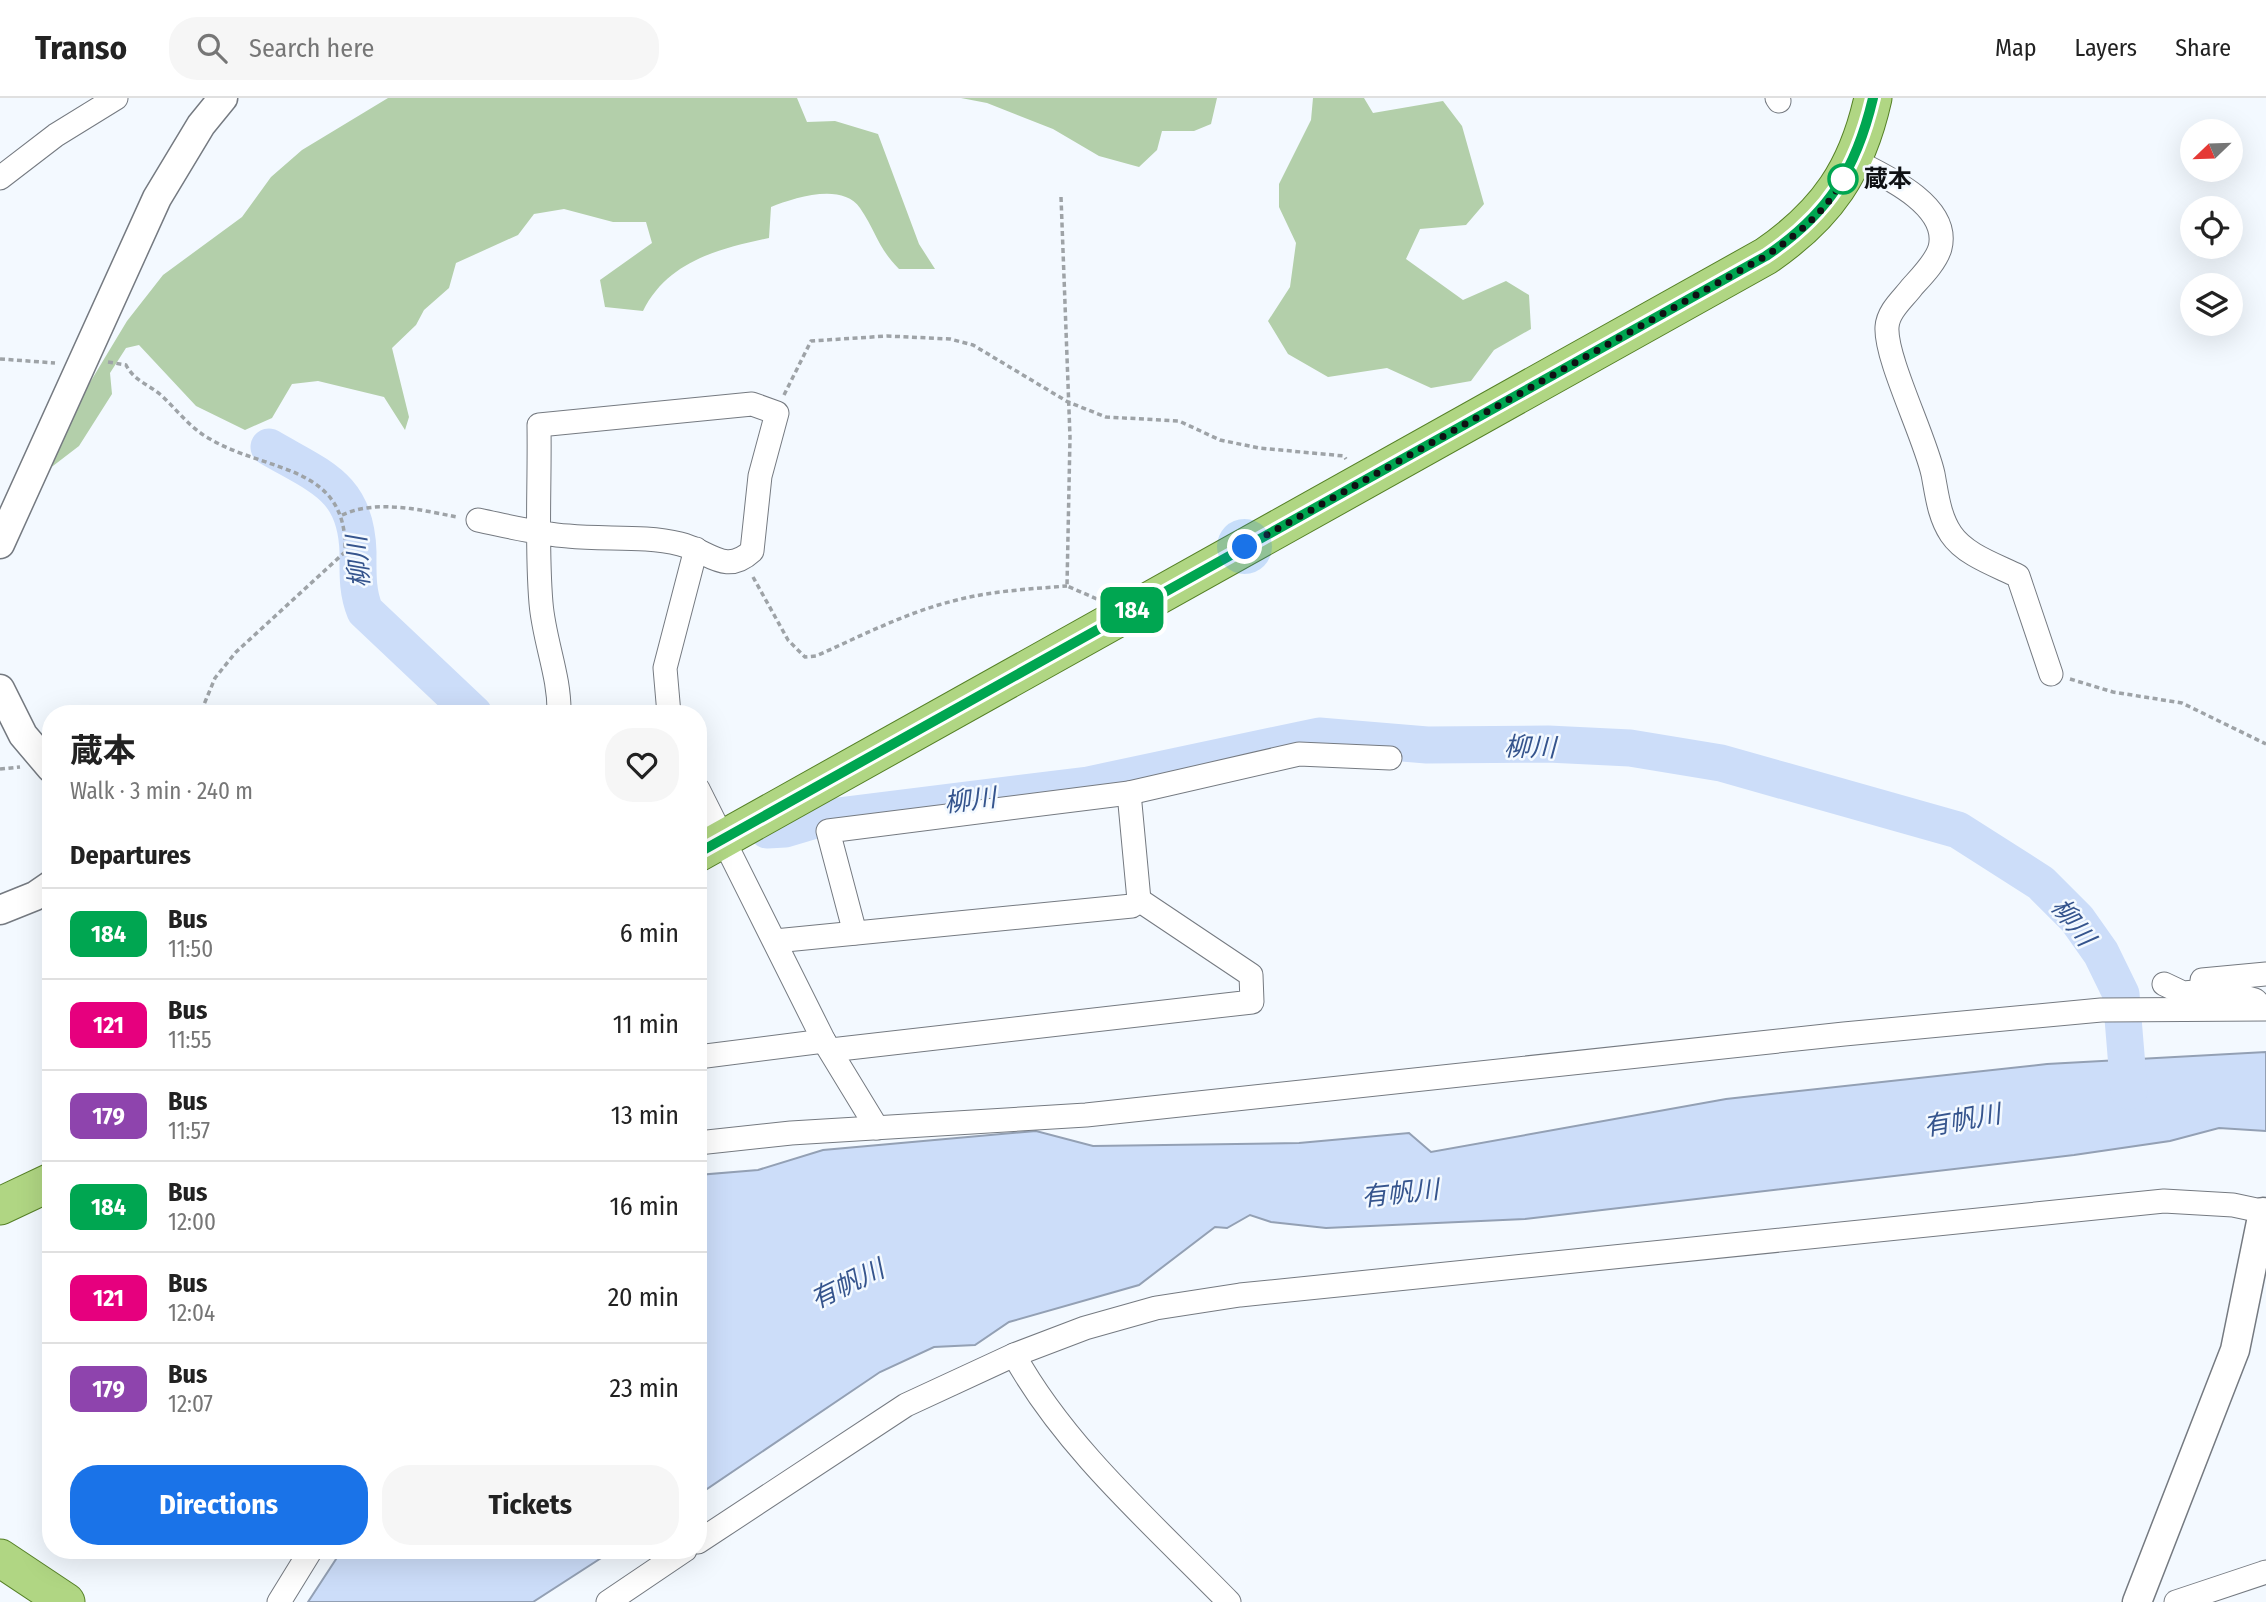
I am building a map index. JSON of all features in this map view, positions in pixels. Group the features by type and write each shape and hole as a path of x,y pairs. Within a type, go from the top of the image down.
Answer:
{"main road":[{"path":"710,847 1766,256 1795,236 1837,192 1867,127 1873,98"},
{"path":"0,1206 42,1186"},
{"path":"0,1558 66,1602"}],"street":[{"path":"0,178 56,135 116,98"},
{"path":"0,544 157,198 201,125 223,98"},
{"path":"1853,160 1898,182 1916,196 1935,219 1941,235 1939,250 1891,313 1887,328 1893,355 1933,473 1937,504 1950,533 1959,544 2018,576 2051,674"},
{"path":"478,520 540,531 566,536 645,539 696,550 718,560 732,563 742,561 752,551 760,476 776,413 752,404 539,425 540,531 541,603 557,679 558,705"},
{"path":"668,705 665,668 696,550"},
{"path":"0,689 40,767"},
{"path":"855,933 828,831 1129,793 1299,754 1390,758"},
{"path":"1129,793 1139,900"},
{"path":"710,847 775,941 828,1045 877,1128"},
{"path":"0,910 42,891"},
{"path":"775,941 1132,906 1139,900"},
{"path":"707,1056 1252,1002 1251,975 1139,900"},
{"path":"2265,1009 2255,1000 2220,990 2183,993 2164,984 2266,974"},
{"path":"707,1142 1086,1115 2101,1010 2265,1009"},
{"path":"707,1536 906,1405 1014,1355 1085,1328 1156,1308 1240,1296 2164,1201 2233,1205 2264,1212 2235,1350 2137,1602"},
{"path":"1014,1355 1046,1406 1100,1469 1229,1602"},
{"path":"279,1602 305,1559"},
{"path":"608,1602 672,1559"},
{"path":"2176,1602 2266,1572"}],"path":[{"path":"1061,197 1070,524 1067,586"},
{"path":"776,413 795,368 805,357 811,341 887,336 950,339 973,345 1068,402 1106,417 1179,421 1220,440 1259,448 1344,456 1363,481"},
{"path":"0,359 80,365 122,362 135,380 155,389 190,426 211,440 286,470 321,488 335,500 342,515 345,552 236,652 215,678 204,705"},
{"path":"342,515 357,508 412,508 478,520"},
{"path":"742,561 774,609 788,640 805,657 816,656 882,625 954,600 995,593 1067,586 1128,612"},
{"path":"2051,674 2113,692 2182,703 2266,744"},
{"path":"0,769 40,767"}],"green space":[{"path":"388,98 797,98 807,122 835,121 878,134 919,244 935,269 899,269 881,246 860,208 852,200 842,196 817,194 771,207 769,238 713,253 680,269 666,280 643,311 605,307 600,280 652,243 646,222 613,222 564,209 534,214 518,235 456,263 449,288 424,310 416,325 392,348 409,417 405,430 384,397 318,381 292,384 272,418 245,430 196,406 139,345 126,348 110,373 112,394 79,446 49,469 86,389 127,321 163,275 242,217 271,177 302,150"},
{"path":"961,98 1217,98 1211,124 1194,131 1162,131 1157,150 1139,167 1099,156 1053,129 987,103"},
{"path":"1313,98 1364,98 1373,113 1443,101 1462,126 1484,204 1466,225 1420,229 1406,259 1463,300 1506,281 1529,295 1531,329 1494,350 1471,381 1431,388 1387,368 1328,377 1288,354 1268,321 1290,287 1296,243 1279,207 1279,184 1311,120"}],"water":[{"name":"有帆川","path":"2266,1052 2266,1131 2219,1128 2170,1141 2074,1155 1525,1219 1326,1228 1271,1222 1250,1215 1227,1228 1215,1227 1139,1285 1009,1322 975,1345 934,1347 880,1372 707,1489 707,1174 758,1170 823,1150 1036,1131 1093,1146 1299,1143 1409,1133 1431,1152 1726,1099 2047,1064"},
{"path":"336,1559 600,1559 533,1602 308,1602"}],"waterway":[{"name":"柳川","path":"269,447 319,476 342,498 356,530 359,590 365,611 464,705"},
{"name":"柳川","path":"767,830 785,829 822,818 1088,785 1319,736 1427,745 1548,744 1630,748 1721,763 1958,830 2041,883 2077,919 2101,953 2121,994 2129,1091"}],"bus line":[{"name":"184","path":"707,848 1766,256 1795,236 1837,192 1867,127 1873,98"}],"place":[{"name":"蔵本","path":"1843,179"}],"route":[{"path":"1245,547 1766,256 1795,236 1816,216 1837,192 1845,176 1843,179"}]}
